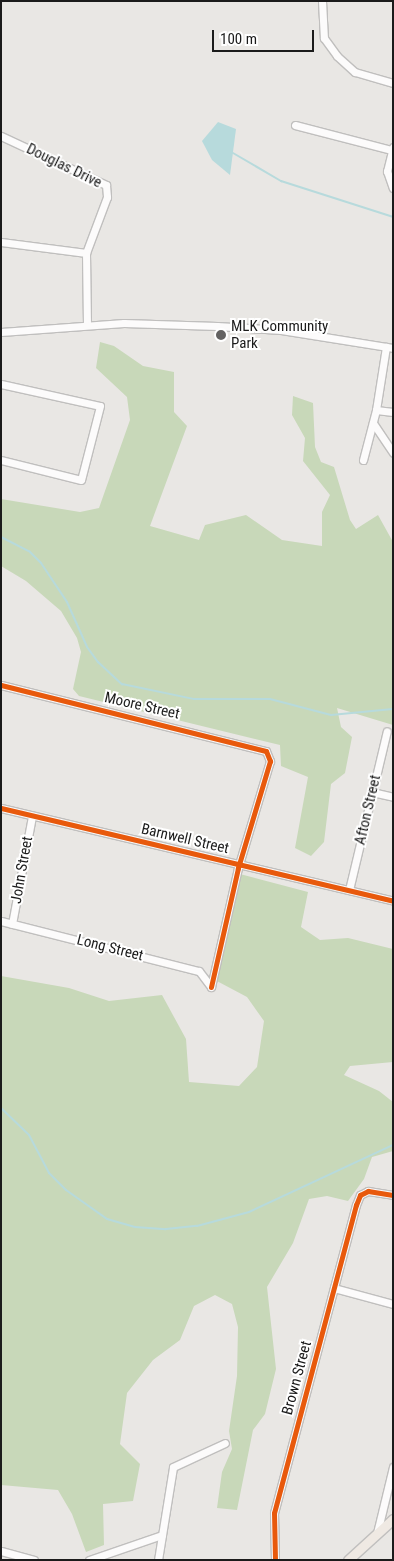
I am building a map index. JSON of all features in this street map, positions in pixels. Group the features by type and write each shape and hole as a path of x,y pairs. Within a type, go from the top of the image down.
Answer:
{"main road":[{"path":"348,1560 393,1519"}],"street":[{"path":"322,1 324,38 336,56 355,72 393,83"},
{"path":"295,125 392,148 387,171 393,188"},
{"name":"Douglas Drive","path":"1,136 106,186 107,197 86,253 87,325"},
{"path":"1,242 86,253"},
{"path":"1,332 136,323 281,330 390,348 363,460"},
{"path":"1,384 100,406 81,480 1,460"},
{"path":"376,410 393,412"},
{"path":"373,423 393,453"},
{"name":"Moore Street","path":"1,685 266,751 270,761 241,864"},
{"name":"Afton Street","path":"349,890 388,731"},
{"path":"372,792 393,797"},
{"name":"Barnwell Street","path":"1,808 393,901"},
{"name":"John Street","path":"12,924 32,816"},
{"name":"Long Street","path":"1,921 199,971 211,987 241,864"},
{"name":"Brown Street","path":"274,1560 274,1513 356,1205 360,1195 368,1191 393,1195"},
{"path":"334,1288 393,1304"},
{"path":"158,1560 173,1468 225,1442"},
{"path":"377,1534 393,1468"},
{"path":"90,1560 162,1535"},
{"path":"1,1550 34,1560"}],"green space":[{"path":"100,342 114,346 143,366 174,372 174,412 187,426 150,526 199,540 205,525 246,515 282,540 322,546 322,512 330,495 303,461 305,438 292,415 293,396 313,403 315,447 321,462 334,467 350,520 356,529 378,515 393,542 393,725 337,708 341,727 352,737 345,773 331,784 324,842 311,856 295,848 308,777 281,766 280,745 79,696 73,689 81,652 77,638 61,611 26,581 1,566 1,499 80,512 99,508 130,420 127,397 96,368"},
{"path":"240,874 308,892 301,927 320,940 348,938 393,949 393,1062 350,1066 344,1075 379,1091 393,1102 393,1151 372,1157 364,1179 348,1201 327,1196 309,1199 293,1243 267,1287 276,1369 265,1414 253,1430 237,1510 217,1508 222,1472 232,1449 229,1431 237,1376 238,1327 232,1304 215,1295 194,1306 180,1340 153,1360 127,1393 120,1444 140,1464 133,1501 103,1504 104,1545 86,1552 72,1514 58,1490 1,1485 1,976 69,988 109,1001 162,995 186,1039 189,1082 239,1086 257,1067 264,1021 247,997 215,980"}],"water":[{"path":"218,122 236,129 230,175 212,160 202,141"}],"waterway":[{"path":"233,153 281,181 393,217"},
{"path":"1,537 29,551 41,563 67,602 87,647 98,662 122,684 194,699 270,699 331,715 393,709"},
{"path":"1,1108 29,1135 49,1173 66,1190 107,1219 135,1227 166,1229 197,1226 249,1212 393,1145"}],"cycle path":[{"path":"1,685 266,751 270,761 238,868 211,987"},
{"path":"1,808 393,901"},
{"path":"275,1560 274,1513 356,1205 360,1195 368,1191 393,1195"}],"place":[{"name":"MLK Community Park","path":"221,335"}]}
